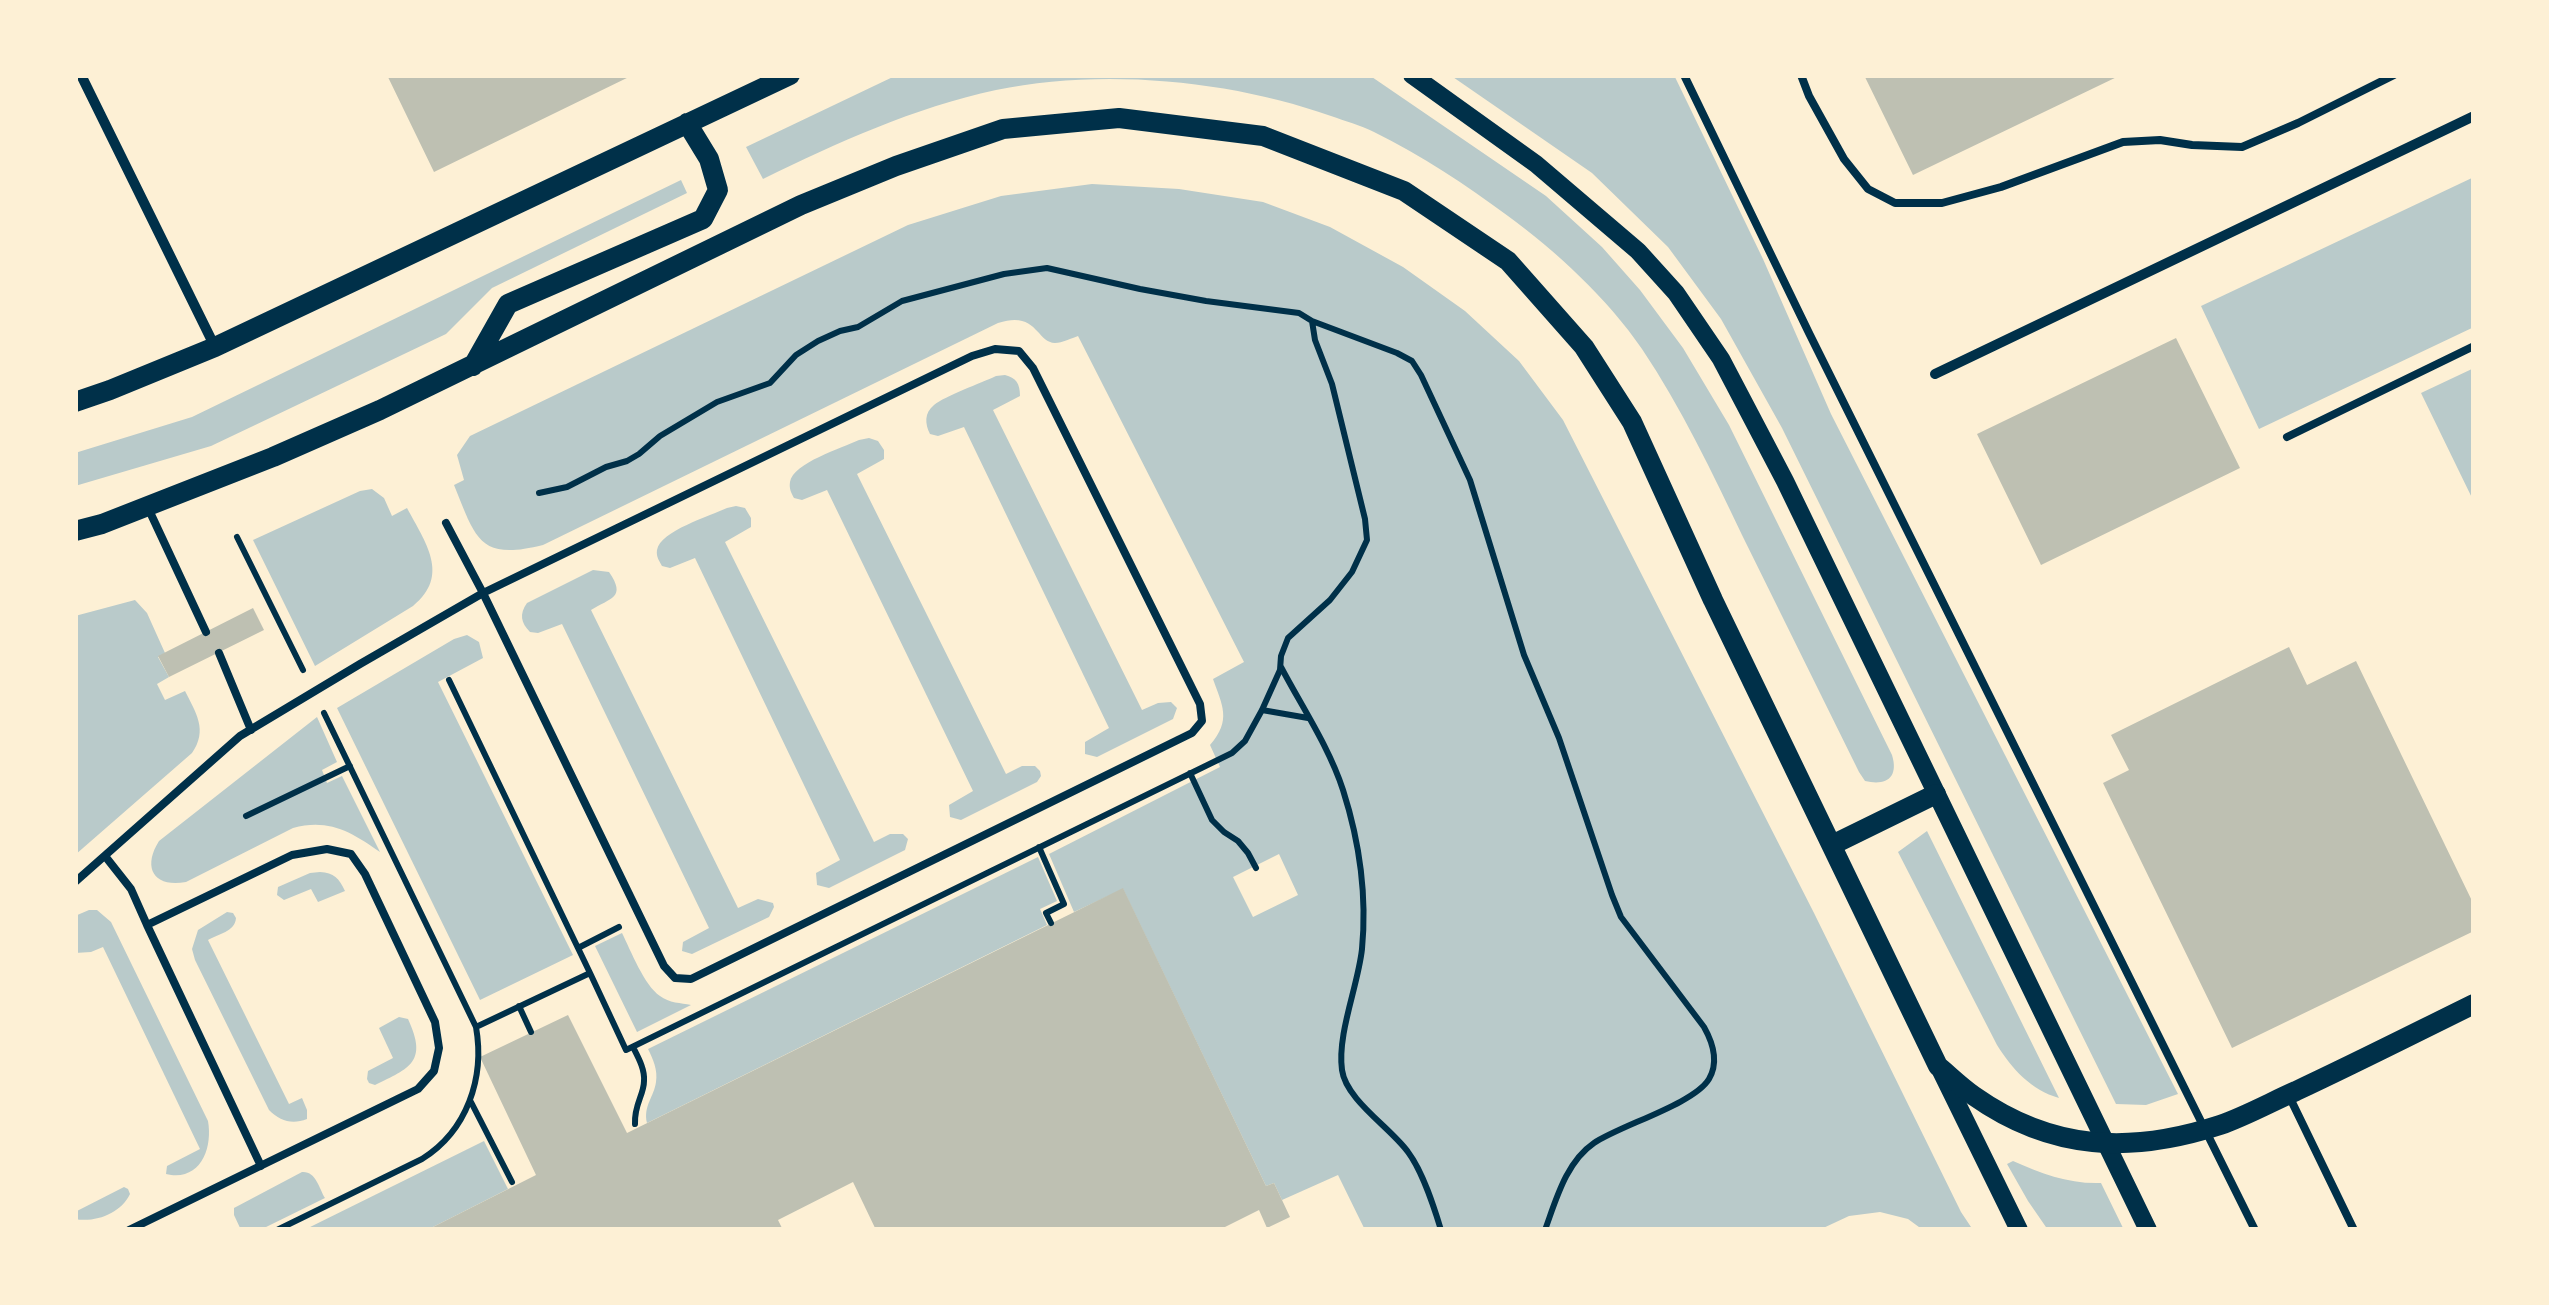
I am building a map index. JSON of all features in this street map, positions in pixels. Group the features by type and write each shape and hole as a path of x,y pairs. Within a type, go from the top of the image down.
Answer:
{"main road":[{"path":"75,402 214,346 790,75"},
{"path":"75,531 272,457 473,366 749,229 896,166 1002,129 1119,118 1264,136 1404,192 1508,261 1584,347 1632,422 1938,1066 1974,1096 2030,1127 2058,1136 2106,1144 2161,1141 2222,1124 2473,1006"},
{"path":"473,366 508,304 703,219 718,190 709,160 687,124"},
{"path":"1832,845 1936,794"}],"street":[{"path":"81,75 214,346"},
{"path":"1412,75 1536,164 1638,251 1676,294 1720,360 1776,464 2148,1230"},
{"path":"1936,374 2474,116"},
{"path":"1938,1066 2018,1230"}],"lane":[{"path":"1684,75 2254,1230"},
{"path":"1801,75 1844,160 1868,190 1894,203 1942,203 1972,195 2122,142 2160,140 2242,147 2298,124 2394,75"},
{"path":"2286,437 2474,346"},
{"path":"75,882 240,736 484,593 972,356 994,349 1019,350 1034,368 1200,704 1202,721 1192,733 691,978 675,978 664,966 484,593 446,523"},
{"path":"148,506 206,632"},
{"path":"219,653 251,730"},
{"path":"130,1230 418,1089 434,1071 438,1048 434,1022 365,874 351,854 327,849 292,855 147,925"},
{"path":"105,856 131,890 261,1166"},
{"path":"2288,1094 2354,1230"}],"path":[{"path":"540,494 567,487 627,461 716,402 770,382 818,341 858,327 902,301 1004,274 1046,268 1140,290 1299,312 1312,321 1412,361 1470,480 1524,656 1558,738 1616,906 1714,1046 1709,1080 1691,1096 1592,1144 1577,1160 1545,1230"},
{"path":"449,680 626,1050 1232,753 1245,741 1262,710 1288,638 1352,572 1367,540 1332,384 1312,321"},
{"path":"1280,666 1330,758 1343,791 1364,894 1362,947 1348,1013 1342,1072 1350,1090 1406,1149 1441,1230"},
{"path":"1262,710 1308,718"},
{"path":"246,816 350,766"},
{"path":"1190,773 1212,820 1238,841 1256,868"},
{"path":"1039,847 1064,904 1046,912 1050,924"},
{"path":"578,948 640,916"},
{"path":"476,1027 590,973"},
{"path":"519,1006 532,1032"},
{"path":"633,1046 645,1083 636,1102 635,1124"},
{"path":"471,1101 512,1182"},
{"path":"276,1230 422,1160"}],"shaded area":[{"path":"897,75 1369,75 1546,196 1602,247 1683,348 1729,425 1892,755 1892,775 1885,781 1872,782 1865,781 1859,772 1695,440 1642,349 1563,260 1476,193 1392,141 1331,116 1208,86 1122,79 1036,83 965,97 877,127 763,179 746,147"},
{"path":"1450,75 1674,75 1763,259 1831,414 2178,1094 2146,1105 2116,1104 1782,428 1721,319 1668,247 1592,173"},
{"path":"2474,177 2474,327 2259,429 2201,306"},
{"path":"681,180 687,193 492,288 446,334 211,446 75,486 75,453 192,417"},
{"path":"1092,184 1179,189 1263,202 1330,227 1403,267 1465,311 1519,361 1563,420 1973,1230 1923,1230 1908,1219 1880,1212 1849,1216 1819,1230 1365,1230 1338,1175 1282,1200 1274,1183 1266,1186 1123,889 1074,912 1049,854 1220,767 1210,745 1223,720 1213,679 1244,662 1078,336 1055,343 1021,320 998,323 543,545 505,550 483,541 475,532 454,485 464,480 457,455 470,436 908,225 1001,196","holes":["1279,854 1298,895 1253,917 1233,877"]},
{"path":"2474,368 2474,502 2421,393"},
{"path":"1005,375 1017,382 1020,396 993,410 1142,710 1171,702 1177,708 1173,719 1097,757 1085,754 1085,742 1109,728 964,427 938,436 930,434 927,426 928,412 939,401"},
{"path":"869,438 878,441 884,459 857,474 1006,774 1022,766 1035,766 1040,771 1037,782 961,820 950,817 949,805 973,791 827,490 802,500 794,498 790,489 793,475 809,462"},
{"path":"372,489 384,498 392,516 407,508 431,558 431,582 413,606 315,666 253,540"},
{"path":"736,506 745,508 751,527 725,542 874,842 890,834 903,834 908,839 905,850 829,888 817,885 816,873 840,860 695,558 670,568 662,566 657,557 660,543 676,530"},
{"path":"593,570 609,572 616,592 591,610 738,908 758,899 773,903 769,917 692,954 682,951 683,942 709,928 562,624 538,633 530,632 523,622 527,603"},
{"path":"135,600 147,613 165,653 158,657 169,677 157,684 165,700 185,691 199,722 199,737 192,753 75,855 75,616"},
{"path":"467,635 479,642 483,658 438,682 573,955 480,1000 337,708"},
{"path":"317,717 337,762 322,770 327,783 342,776 380,852 339,829 306,825 186,882 166,882 154,874 152,860 159,841"},
{"path":"1927,831 2059,1098 2023,1078 1997,1045 1898,852"},
{"path":"1038,857 1057,901 1040,909 1047,925 647,1123 646,1112 656,1078 648,1049"},
{"path":"320,872 336,877 345,891 318,902 311,889 284,900 277,895 278,887"},
{"path":"97,910 111,922 208,1121 206,1152 188,1173 166,1174 167,1166 200,1149 103,947 75,953 75,916"},
{"path":"227,912 236,918 233,926 208,940 289,1104 302,1098 307,1119 286,1121 269,1110 195,960 192,949 198,930"},
{"path":"622,933 654,991 667,1000 691,1005 637,1032 595,946"},
{"path":"399,1017 408,1019 416,1054 398,1074 375,1085 369,1083 368,1071 393,1058 379,1028"},
{"path":"484,1141 508,1189 427,1230 304,1230"},
{"path":"2013,1161 2056,1177 2101,1183 2124,1230 2048,1230 2007,1164"},
{"path":"302,1172 314,1177 325,1198 260,1230 241,1230 234,1208"},
{"path":"124,1187 130,1194 114,1211 91,1219 75,1219 75,1212"}],"building":[{"path":"387,75 633,75 434,172"},
{"path":"1864,75 2121,75 1913,175"},
{"path":"2176,338 2240,468 2041,565 1977,434"},
{"path":"253,608 264,630 169,677 158,656"},
{"path":"2289,647 2307,685 2356,661 2474,905 2474,931 2232,1048 2103,783 2129,770 2111,735"},
{"path":"1123,888 1266,1186 1274,1183 1290,1217 1267,1228 1259,1210 1219,1230 876,1230 853,1182 778,1220 783,1230 427,1230 536,1175 480,1057 568,1015 627,1133"}]}
